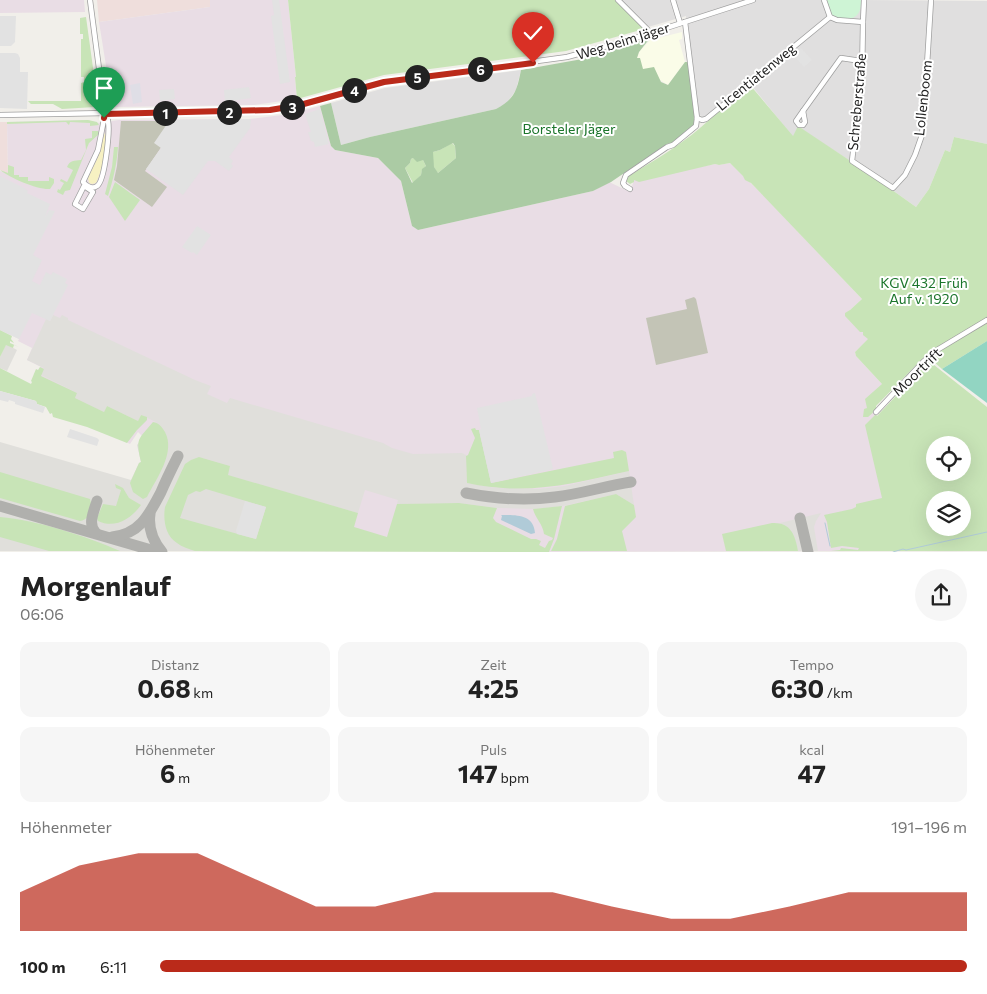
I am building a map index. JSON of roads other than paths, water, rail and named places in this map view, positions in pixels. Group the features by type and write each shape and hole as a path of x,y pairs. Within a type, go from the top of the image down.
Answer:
{"street":[{"path":"90,0 105,114 98,150 83,182 91,188 95,188 100,184 105,165 109,128 105,114"},
{"path":"618,0 651,33"},
{"path":"630,189 623,183 626,175 667,146 673,145 696,126 697,118 682,23 673,0"},
{"name":"Weg beim Jäger","path":"0,115 270,110 300,105 393,80 567,57 651,33 753,0"},
{"path":"824,0 830,17 837,20 864,22"},
{"name":"Schreberstraße","path":"864,0 862,76 852,161 894,188"},
{"name":"Lollenboom","path":"894,188 915,155 922,135 931,0"},
{"name":"Licentiatenweg","path":"697,118 706,119 830,17"},
{"path":"802,111 841,58 861,61"},
{"path":"84,186 93,192 83,209 75,204 84,186"},
{"name":"Moortrift","path":"876,412 936,350 987,320"}],"water":[{"path":"501,515 518,516 527,519 534,527 535,533 531,534 501,520"}],"waterway":[{"path":"825,523 830,546"},
{"path":"893,552 987,532"}],"park label":[{"name":"Borsteler Jäger","path":"569,129"},
{"name":"KGV 432 Früh Auf v. 1920","path":"924,292"}]}
